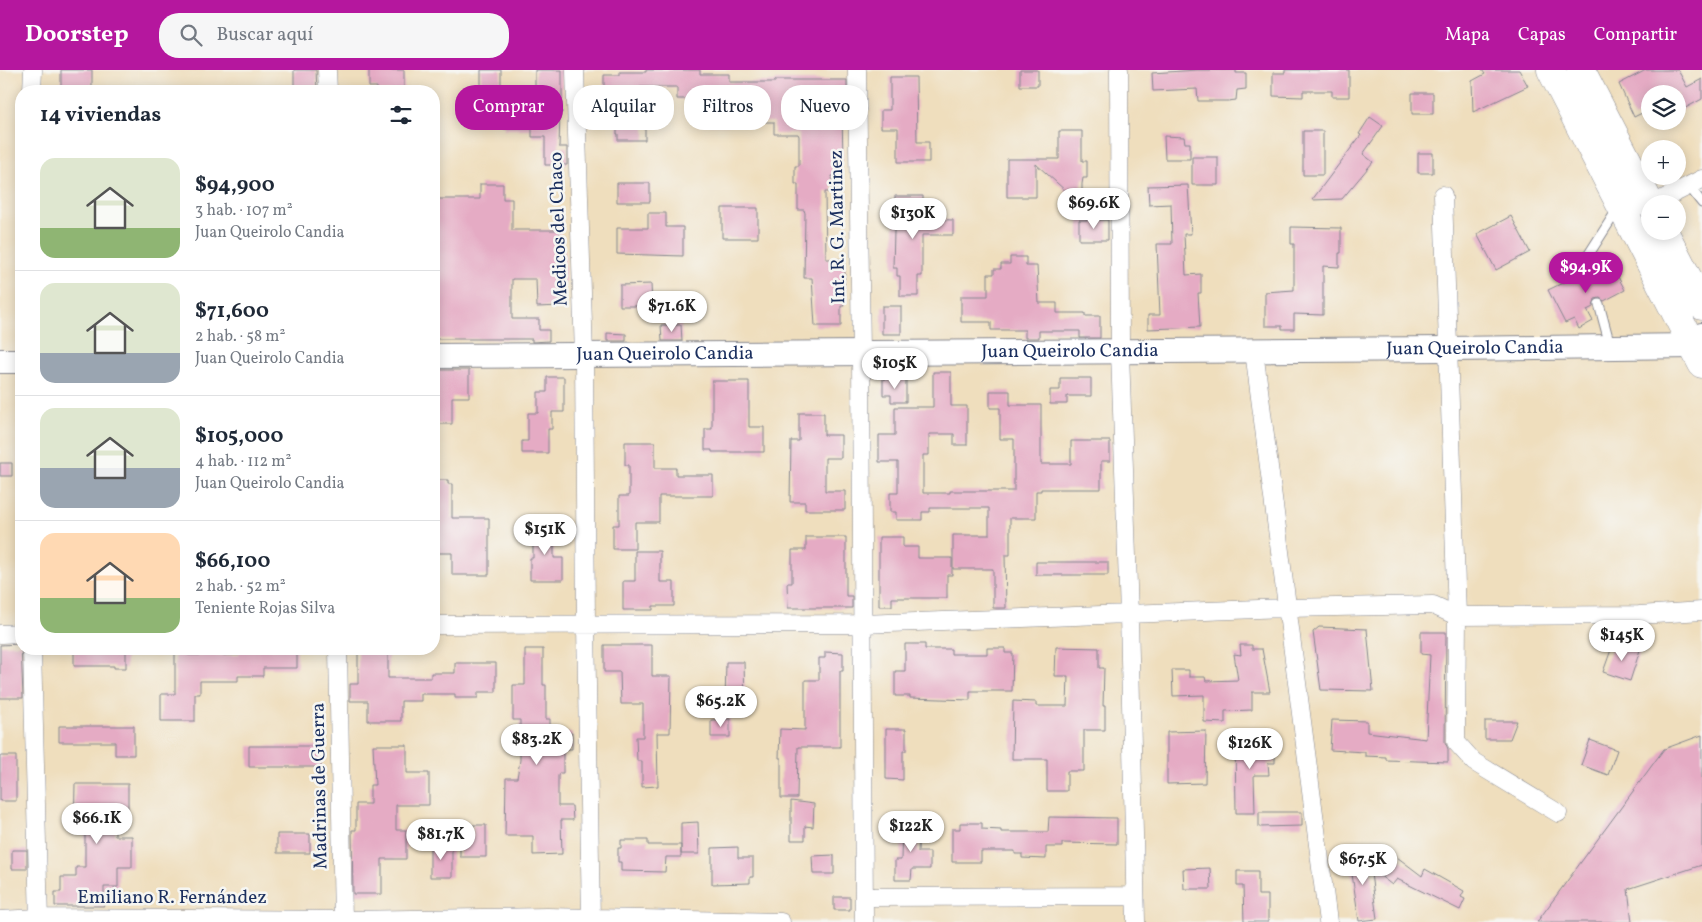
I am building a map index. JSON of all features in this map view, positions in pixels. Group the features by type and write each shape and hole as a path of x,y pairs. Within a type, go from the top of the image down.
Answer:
{"highway":[{"path":"1551,70 1623,211 1699,345"},
{"path":"1581,70 1646,195"},
{"path":"1669,240 1693,279 1702,306"}],"street":[{"path":"32,85 33,70"},
{"path":"327,70 328,85"},
{"name":"Medicos del Chaco","path":"575,70 584,356 591,920"},
{"name":"Int. R. G. Martinez","path":"857,70 861,354 864,922"},
{"path":"1119,70 1120,352 1129,615 1136,922"},
{"path":"1669,195 1695,182"},
{"path":"1443,195 1457,616 1456,742 1474,762 1558,813"},
{"path":"1623,211 1641,206"},
{"name":"Juan Queirolo Candia","path":"440,356 1254,351 1699,345"},
{"path":"1254,351 1328,922"},
{"path":"0,361 15,361"},
{"path":"440,625 862,624 1286,608 1433,605 1457,616 1639,615 1702,611"},
{"path":"0,634 15,633"},
{"path":"32,655 39,920"},
{"name":"Madrinas de Guerra","path":"338,655 343,921"},
{"path":"864,897 1135,896"},
{"name":"Emiliano R. Fernández","path":"0,920 591,920 781,922"}],"lane":[{"path":"1695,182 1702,203"},
{"path":"1587,274 1589,254 1623,211"},
{"path":"1599,304 1610,347"}],"building":[{"path":"61,70 92,70 92,85 61,85"},
{"path":"294,70 316,70 317,85 294,85"},
{"path":"369,70 404,70 404,85 369,85"},
{"path":"481,70 501,70 501,85 481,85"},
{"path":"535,70 562,70 562,85 535,85"},
{"path":"646,70 700,70 700,74 729,74 729,82 847,80 847,85 781,85 781,130 842,130 843,161 839,161 839,176 832,176 832,192 825,192 826,259 845,259 844,306 841,306 841,326 815,326 812,278 804,278 805,213 804,210 798,210 798,184 795,184 795,166 799,166 799,136 798,134 774,134 774,122 771,122 771,85 684,85 684,99 677,99 677,87 674,87 674,85 604,85 604,75 620,75 620,72 646,72"},
{"path":"1020,70 1038,70 1038,86 1020,86"},
{"path":"1236,70 1236,73 1246,73 1246,89 1237,90 1236,100 1228,101 1198,101 1197,89 1153,91 1152,73"},
{"path":"1285,70 1349,70 1349,97 1332,97 1332,91 1303,91 1303,97 1273,96 1273,73 1285,73"},
{"path":"1482,70 1519,70 1528,86 1473,112 1472,81 1485,74"},
{"path":"1646,70 1678,70 1686,85 1641,85 1641,114 1634,117 1619,84"},
{"path":"890,77 916,77 917,142 929,142 929,162 898,162 898,128 881,128 881,110 890,110"},
{"path":"1702,79 1702,99 1686,108 1686,85 1687,87"},
{"path":"1412,93 1433,93 1433,114 1412,114"},
{"path":"1370,117 1383,126 1363,154 1373,162 1342,199 1312,200 1361,135 1359,134"},
{"path":"532,130 560,130 559,147 567,147 567,165 545,165 545,137 532,137"},
{"path":"617,130 645,130 645,140 618,140"},
{"path":"1059,131 1082,131 1082,161 1087,161 1087,178 1083,178 1082,184 1082,214 1067,214 1067,192 1036,164 1036,197 1007,197 1007,159 1059,159"},
{"path":"1303,131 1323,131 1323,175 1303,175"},
{"path":"1164,136 1184,137 1185,143 1190,143 1190,159 1165,159"},
{"path":"1418,153 1433,153 1433,173 1418,173"},
{"path":"1192,157 1218,157 1218,185 1192,185"},
{"path":"617,183 650,183 650,202 617,202"},
{"path":"480,184 503,184 503,199 512,199 512,230 560,230 560,250 565,250 565,285 560,285 561,306 537,307 536,279 512,279 512,319 539,319 539,330 549,330 549,341 532,342 532,339 440,339 440,199 480,199"},
{"path":"1188,185 1191,234 1184,234 1186,275 1201,274 1201,293 1198,293 1200,327 1148,329 1148,315 1160,315 1157,244 1172,244 1171,204 1149,205 1148,186"},
{"path":"895,196 923,196 923,219 953,220 953,235 922,235 922,276 918,276 918,296 900,296 900,276 897,276 897,268 893,268"},
{"path":"722,208 758,208 758,238 722,238"},
{"path":"648,213 666,213 666,227 683,227 683,256 617,254 617,228 648,228"},
{"path":"1511,216 1530,252 1496,270 1477,234"},
{"path":"1079,220 1108,220 1108,240 1079,240"},
{"path":"1291,227 1341,228 1341,253 1339,253 1339,267 1323,266 1323,315 1294,314 1294,329 1282,329 1282,326 1265,326 1265,292 1294,290 1294,244 1291,244"},
{"path":"1010,257 1026,257 1026,266 1037,266 1039,303 1057,303 1057,313 1085,313 1085,316 1100,316 1100,338 1080,338 1080,331 1039,331 1039,338 1025,338 1025,330 991,330 991,322 961,322 961,296 988,296 988,274 994,274 994,269 1001,269 1001,264 1010,264"},
{"path":"1610,262 1625,290 1604,301 1600,298 1595,299 1593,307 1587,310 1593,321 1579,329 1574,319 1565,323 1548,290 1571,279 1572,281 1581,277 1586,280 1590,279 1594,270"},
{"path":"651,284 652,306 620,306 620,285"},
{"path":"882,306 901,306 901,334 882,334"},
{"path":"661,325 681,325 682,341 662,341"},
{"path":"607,333 626,334 626,341 607,341"},
{"path":"440,370 469,370 469,397 452,397 452,424 440,424"},
{"path":"933,372 951,372 951,406 967,406 967,445 954,445 954,434 929,434 929,455 923,455 923,493 1014,491 1014,439 1000,439 1000,408 990,408 990,391 1010,391 1010,405 1041,405 1041,464 1071,464 1071,441 1110,441 1110,461 1101,461 1101,489 1041,489 1041,491 1036,491 1036,518 1010,518 1010,555 1005,555 1006,608 993,608 993,569 953,569 953,535 989,535 989,508 930,508 930,512 922,512 922,520 896,520 896,512 890,512 890,493 898,493 898,462 879,462 879,435 895,435 895,407 933,407"},
{"path":"547,377 564,377 564,412 552,412 552,429 548,429 548,453 522,453 522,441 528,441 528,413 538,413 538,392 547,392"},
{"path":"1060,378 1091,378 1091,396 1067,396 1067,404 1050,404 1050,390 1060,390"},
{"path":"883,379 906,379 906,402 891,402 891,395 883,395"},
{"path":"712,381 749,381 749,427 764,427 764,452 712,452 712,450 705,450 705,429 712,429"},
{"path":"799,413 824,413 824,435 841,435 841,458 825,458 825,491 845,491 845,510 805,510 805,502 790,502 791,441 799,441"},
{"path":"625,442 655,442 655,468 676,468 676,475 713,475 713,496 659,496 659,522 635,522 635,549 613,549 613,525 619,525 619,496 629,496 629,465 625,465"},
{"path":"0,463 12,463 12,476 0,476"},
{"path":"440,480 448,480 448,484 452,484 452,518 489,518 489,575 452,575 452,553 440,553"},
{"path":"533,526 554,526 554,558 563,558 563,580 530,580 530,558 533,558"},
{"path":"806,537 846,537 846,596 852,596 852,608 788,608 787,583 792,583 792,550 806,550"},
{"path":"879,537 903,537 903,547 918,547 918,558 952,558 952,575 947,575 947,598 892,598 892,606 879,606"},
{"path":"635,551 660,551 660,582 674,582 674,606 653,606 653,610 623,610 623,581 635,581"},
{"path":"1036,562 1108,562 1108,575 1036,575"},
{"path":"1319,627 1367,629 1373,691 1321,690 1313,632"},
{"path":"1421,632 1446,632 1445,742 1448,749 1448,762 1386,760 1386,757 1365,756 1365,752 1330,750 1332,720 1367,721 1367,732 1426,739 1430,655 1421,654"},
{"path":"1620,642 1640,650 1630,681 1603,672 1612,647 1617,649"},
{"path":"15,644 15,655 21,655 23,698 0,698 0,645"},
{"path":"905,644 925,644 925,649 951,649 951,654 987,654 987,648 1005,648 1005,653 1013,653 1012,691 970,691 970,700 895,696 895,671 905,671"},
{"path":"604,645 652,645 652,676 671,676 670,733 657,733 658,786 642,787 642,761 637,761 636,737 643,737 643,704 621,704 620,672 604,672"},
{"path":"1240,645 1252,645 1252,649 1262,649 1270,692 1252,692 1252,710 1225,711 1225,723 1204,722 1204,695 1173,696 1172,670 1189,670 1189,677 1205,677 1206,681 1238,680 1234,654 1241,655"},
{"path":"1056,647 1099,648 1099,668 1104,668 1103,706 1105,706 1105,730 1084,730 1084,771 1067,771 1067,791 1047,791 1047,759 1012,759 1013,701 1036,702 1036,706 1067,706 1068,676 1055,676"},
{"path":"525,649 543,649 543,685 546,685 546,719 550,719 550,733 572,733 572,749 563,749 563,773 559,773 558,776 558,806 572,806 573,820 561,820 562,854 533,855 533,836 505,836 506,778 517,778 520,760 520,720 513,720 513,685 525,685"},
{"path":"825,652 843,653 843,671 840,671 840,747 798,747 797,798 781,798 780,729 805,730 805,680 819,680 819,658 825,658"},
{"path":"74,655 126,655 126,668 114,668 114,666 74,666"},
{"path":"175,655 297,655 297,668 263,668 263,676 238,676 238,681 200,681 200,694 195,694 195,721 161,721 161,694 175,694"},
{"path":"358,655 388,655 388,678 431,678 431,673 455,673 455,663 496,663 496,692 478,692 478,698 455,698 455,694 421,694 421,701 401,701 401,721 368,721 368,701 350,701 350,684 358,684"},
{"path":"726,662 744,662 745,702 725,703"},
{"path":"730,719 730,737 711,737 711,720"},
{"path":"1485,721 1517,721 1510,739 1485,739"},
{"path":"59,726 134,726 134,755 115,755 115,742 59,742"},
{"path":"886,729 906,729 906,751 903,751 903,780 886,779"},
{"path":"1206,731 1205,783 1167,784 1167,732"},
{"path":"1702,735 1702,865 1628,889 1632,922 1537,922 1664,749"},
{"path":"1235,738 1268,738 1268,750 1275,750 1275,763 1268,763 1269,775 1254,775 1255,813 1236,813"},
{"path":"1590,740 1617,750 1608,775 1581,765"},
{"path":"373,745 407,745 407,773 429,773 429,805 396,805 396,830 406,830 406,859 382,859 382,894 353,894 352,830 356,830 356,804 370,804 370,785 375,785"},
{"path":"249,746 321,746 321,767 249,767"},
{"path":"0,756 16,756 16,801 0,801"},
{"path":"75,784 128,784 128,809 115,809 115,836 132,836 132,867 118,867 118,887 104,887 104,906 55,906 55,892 61,892 61,877 76,877 76,867 85,867 85,830 74,830"},
{"path":"791,801 814,804 813,827 805,826 805,840 791,840"},
{"path":"1259,812 1302,812 1302,826 1259,827"},
{"path":"1049,817 1117,818 1117,844 1062,843 1062,847 1046,847 1046,859 1022,858 1022,854 1015,854 1015,851 981,851 981,862 952,862 952,829 960,829 960,823 982,823 982,829 1001,830 1001,832 1048,832"},
{"path":"698,822 699,854 681,854 681,823"},
{"path":"902,823 919,823 918,852 930,852 930,869 912,869 911,880 895,880 895,860 901,860"},
{"path":"473,825 486,825 486,857 460,857 460,837 473,837"},
{"path":"277,834 310,834 310,853 277,853"},
{"path":"621,840 648,840 648,845 681,845 681,857 666,857 665,872 621,871 621,862 618,862 618,848 621,848"},
{"path":"430,846 452,846 452,877 430,877"},
{"path":"738,847 738,858 753,858 753,877 750,877 750,883 712,884 712,848"},
{"path":"12,850 27,850 27,869 12,869"},
{"path":"1368,851 1377,919 1359,921 1349,854"},
{"path":"1393,854 1422,876 1425,869 1464,891 1461,897 1465,899 1460,910 1397,879 1392,885 1378,874"},
{"path":"834,855 834,874 813,874 812,856"},
{"path":"1210,868 1211,889 1184,889 1183,869"},
{"path":"1237,871 1258,871 1258,895 1268,895 1268,922 1244,922 1243,886 1237,886"},
{"path":"834,897 850,897 850,910 834,910"}]}
